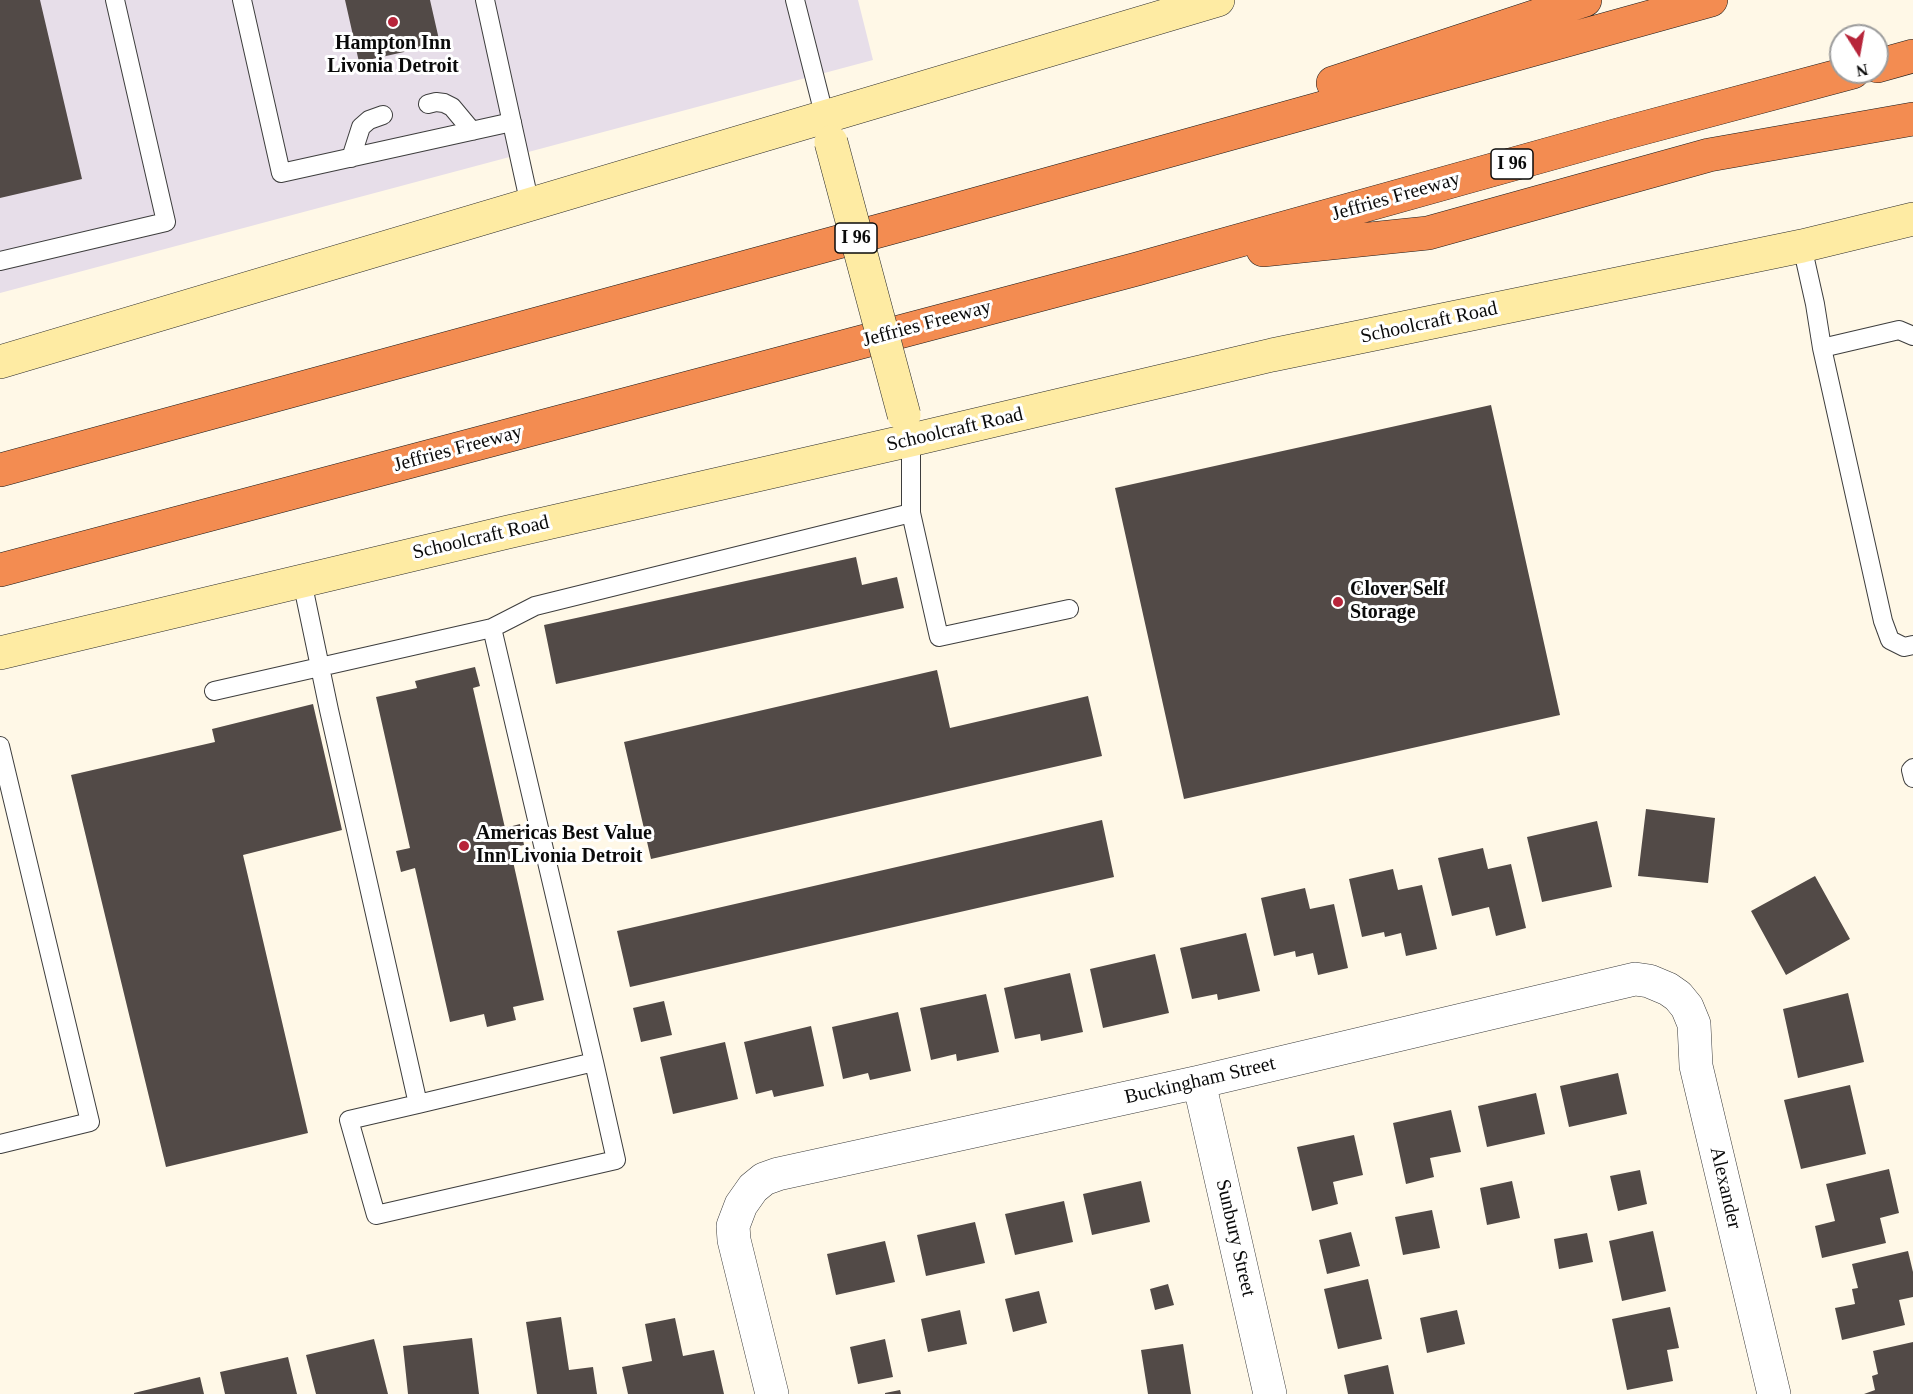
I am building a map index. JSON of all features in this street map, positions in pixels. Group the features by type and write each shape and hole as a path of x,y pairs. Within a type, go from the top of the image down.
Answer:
{"highway":[{"path":"919,220 1585,0"},
{"name":"I 96","path":"0,470 919,220 1711,0"},
{"path":"1889,63 1913,56"},
{"name":"Jeffries Freeway","path":"0,570 1172,259 1598,140 1829,78"},
{"path":"1172,259 1428,233 1709,156 1913,118"}],"main road":[{"path":"0,362 530,205 828,130 1218,0"},
{"path":"828,130 907,428"},
{"name":"Schoolcraft Road","path":"0,653 508,532 907,428 1802,246 1913,219"}],"street":[{"name":"Buckingham Street","path":"772,1394 734,1240 733,1226 741,1205 753,1188 764,1179 778,1174 1199,1082 1635,980 1649,981 1668,989"},
{"name":"Alexander","path":"1668,989 1687,1007 1694,1024 1696,1066 1774,1394"},
{"name":"Sunbury Street","path":"1199,1082 1270,1394"}],"lane":[{"path":"0,261 166,222 115,0"},
{"path":"242,0 281,173 512,122"},
{"path":"485,0 530,205"},
{"path":"795,0 828,130"},
{"path":"428,104 444,103 452,107 472,131"},
{"path":"351,158 361,127 369,120 383,115"},
{"path":"1802,246 1822,348 1883,621 1890,640 1904,647 1913,645"},
{"path":"1822,348 1899,330 1913,336"},
{"path":"907,428 911,513 939,638 1069,609"},
{"path":"214,691 492,628 535,606 911,513"},
{"path":"302,581 418,1104"},
{"path":"492,628 594,1062 616,1160 376,1215 349,1120 594,1062"},
{"path":"0,746 4,776 90,1122 0,1144"},
{"path":"1913,768 1911,770 1913,778"}],"shaded area":[{"path":"0,0 858,0 873,60 0,293"}],"building":[{"path":"0,0 40,0 82,179 0,198"},
{"name":"Hampton Inn Livonia Detroit","path":"345,0 430,0 440,44 359,62"},
{"name":"Clover Self Storage","path":"1491,405 1560,715 1184,799 1115,488"},
{"path":"856,557 862,585 897,577 904,608 556,684 544,625"},
{"name":"Americas Best Value Inn Livonia Detroit","path":"475,667 480,686 473,688 505,828 520,824 524,845 510,848 544,1000 513,1007 516,1020 487,1027 484,1014 450,1022 415,868 401,872 396,851 410,848 376,697 417,688 415,681"},
{"path":"937,670 950,728 1088,696 1102,756 651,859 624,742"},
{"path":"313,704 342,830 243,855 308,1133 166,1167 71,775 215,742 212,729"},
{"path":"1646,809 1715,818 1708,883 1638,876"},
{"path":"1102,820 1114,877 630,987 617,931"},
{"path":"1597,821 1612,887 1542,902 1527,837"},
{"path":"1483,848 1488,869 1511,864 1526,928 1496,936 1489,907 1452,916 1438,858"},
{"path":"1393,869 1398,890 1422,885 1437,949 1406,956 1401,933 1385,937 1384,932 1362,937 1349,879"},
{"path":"1815,876 1850,939 1786,975 1751,911"},
{"path":"1305,888 1310,909 1334,904 1348,968 1318,975 1313,953 1296,957 1295,951 1274,956 1261,898"},
{"path":"1246,933 1260,991 1218,1000 1217,994 1192,999 1180,948"},
{"path":"1155,954 1169,1013 1103,1028 1090,969"},
{"path":"1070,973 1083,1032 1041,1041 1040,1034 1015,1039 1004,988"},
{"path":"1848,993 1864,1062 1798,1078 1783,1009"},
{"path":"986,994 999,1052 957,1061 956,1054 931,1060 920,1008"},
{"path":"664,1001 672,1035 641,1042 633,1008"},
{"path":"898,1012 911,1071 870,1080 868,1073 843,1079 832,1027"},
{"path":"811,1026 824,1086 774,1097 772,1090 756,1094 744,1042"},
{"path":"725,1042 738,1099 673,1114 660,1057"},
{"path":"1618,1073 1627,1114 1569,1127 1560,1086"},
{"path":"1850,1085 1866,1154 1801,1169 1784,1100"},
{"path":"1536,1093 1545,1134 1487,1147 1478,1106"},
{"path":"1451,1110 1461,1152 1430,1158 1434,1177 1406,1184 1393,1123"},
{"path":"1354,1135 1363,1175 1333,1182 1338,1204 1312,1211 1297,1147"},
{"path":"1889,1169 1899,1213 1880,1218 1886,1243 1822,1258 1815,1226 1835,1221 1826,1184"},
{"path":"1640,1170 1647,1204 1618,1211 1610,1176"},
{"path":"1141,1181 1150,1222 1092,1235 1083,1194"},
{"path":"1512,1181 1520,1218 1487,1225 1480,1188"},
{"path":"1064,1201 1073,1242 1015,1255 1005,1214"},
{"path":"1432,1210 1440,1248 1403,1255 1395,1217"},
{"path":"975,1222 985,1263 926,1276 917,1235"},
{"path":"1653,1231 1666,1291 1622,1301 1609,1241"},
{"path":"1351,1232 1360,1266 1327,1274 1319,1240"},
{"path":"1587,1233 1593,1262 1559,1269 1554,1239"},
{"path":"885,1241 895,1282 836,1295 827,1254"},
{"path":"1908,1251 1913,1272 1913,1297 1899,1300 1905,1325 1842,1340 1835,1308 1855,1304 1852,1289 1858,1288 1852,1264"},
{"path":"1368,1279 1382,1339 1338,1349 1324,1289"},
{"path":"1168,1284 1174,1305 1155,1310 1150,1289"},
{"path":"1039,1291 1047,1323 1013,1332 1005,1299"},
{"path":"1670,1307 1679,1348 1667,1350 1673,1381 1627,1390 1612,1319"},
{"path":"960,1310 967,1344 928,1352 921,1319"},
{"path":"1457,1310 1465,1344 1427,1353 1420,1318"},
{"path":"561,1317 569,1370 593,1367 597,1394 537,1394 526,1322"},
{"path":"675,1318 683,1356 714,1350 724,1394 628,1394 622,1367 652,1361 645,1324"},
{"path":"472,1338 479,1394 408,1394 403,1346"},
{"path":"374,1339 388,1394 316,1394 306,1355"},
{"path":"885,1339 893,1377 858,1384 850,1347"},
{"path":"1913,1342 1913,1394 1864,1394 1875,1390 1872,1376 1878,1374 1873,1351"},
{"path":"1183,1344 1191,1394 1148,1394 1141,1350"},
{"path":"288,1357 297,1394 225,1394 220,1372"},
{"path":"1388,1365 1394,1394 1348,1394 1344,1375"},
{"path":"200,1377 204,1394 134,1394 134,1393"},
{"path":"900,1390 901,1394 885,1394 885,1393"}],"place":[{"name":"Hampton Inn Livonia Detroit","path":"393,22"},
{"name":"Clover Self Storage","path":"1338,602"},
{"name":"Americas Best Value Inn Livonia Detroit","path":"464,846"}]}
